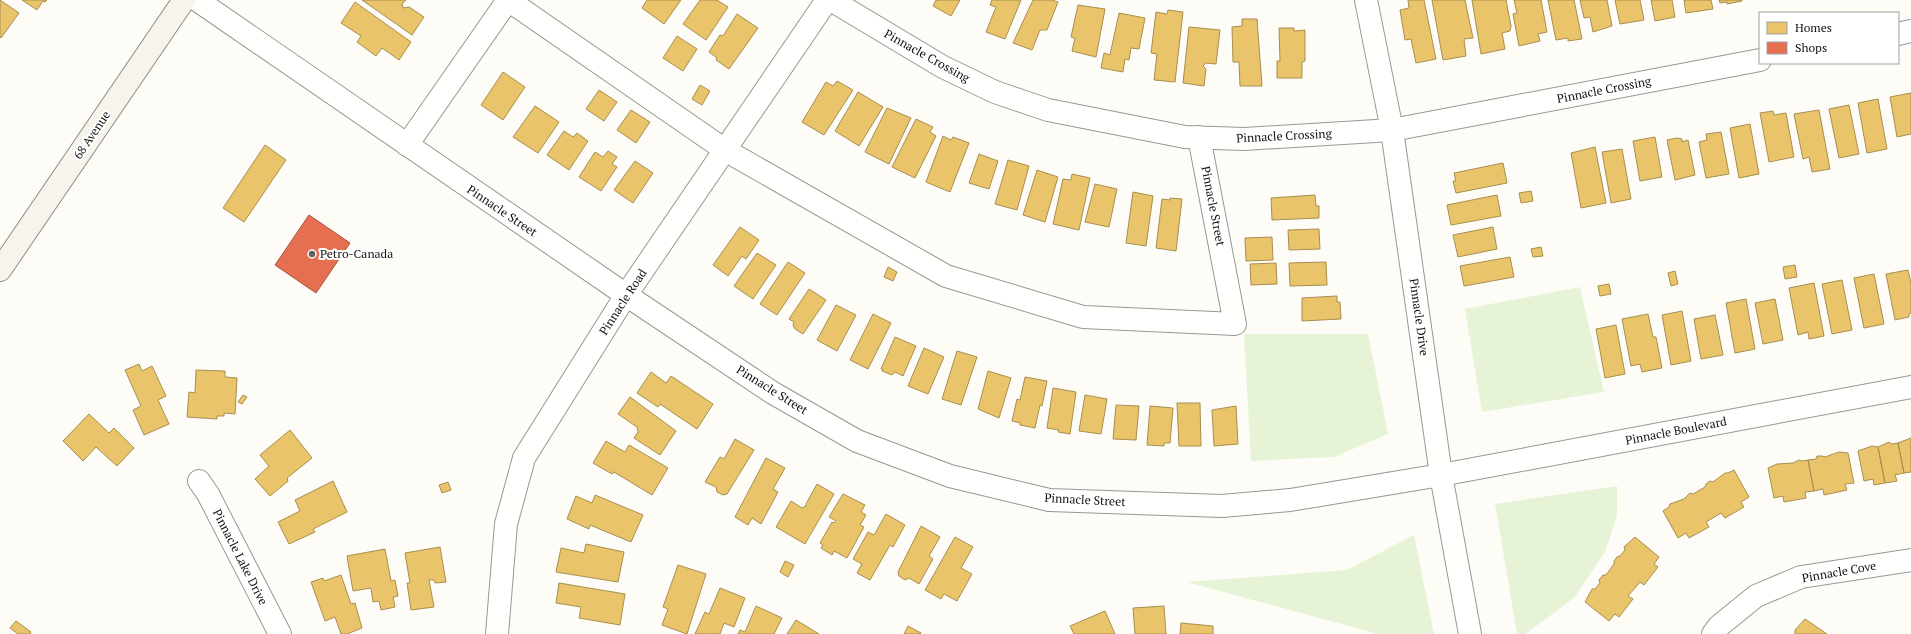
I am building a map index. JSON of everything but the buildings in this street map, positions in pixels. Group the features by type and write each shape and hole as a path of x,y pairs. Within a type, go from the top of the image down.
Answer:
{"main road":[{"name":"68 Avenue","path":"0,270 184,0"}],"street":[{"name":"Pinnacle Street","path":"197,0 407,146 626,295 773,393 857,441 950,476 1049,500 1222,506 1290,500 1441,475"},
{"name":"Pinnacle Street","path":"508,0 725,150 946,276 1083,316 1235,324 1199,137"},
{"path":"407,146 508,0"},
{"name":"Pinnacle Road","path":"497,634 506,524 524,458 626,295 827,0"},
{"name":"Pinnacle Crossing","path":"831,0 943,67 995,92 1048,110 1185,137 1244,139 1392,130 1759,60"},
{"name":"Pinnacle Drive","path":"1366,0 1392,130 1441,475 1470,634"},
{"path":"1899,34 1911,31"},
{"name":"Pinnacle Boulevard","path":"1441,475 1911,387"},
{"name":"Pinnacle Lake Drive","path":"199,481 208,494 280,634"},
{"name":"Pinnacle Cove","path":"1713,634 1719,626 1756,596 1801,577 1911,560"}],"green space":[{"path":"1580,287 1604,392 1482,412 1465,309"},
{"path":"1244,334 1368,334 1388,434 1334,457 1251,461"},
{"path":"1617,486 1617,516 1605,552 1574,598 1525,634 1517,634 1495,504"},
{"path":"1414,535 1434,634 1378,634 1187,582 1347,570"}],"place":[{"name":"Petro-Canada","path":"312,254"}]}
